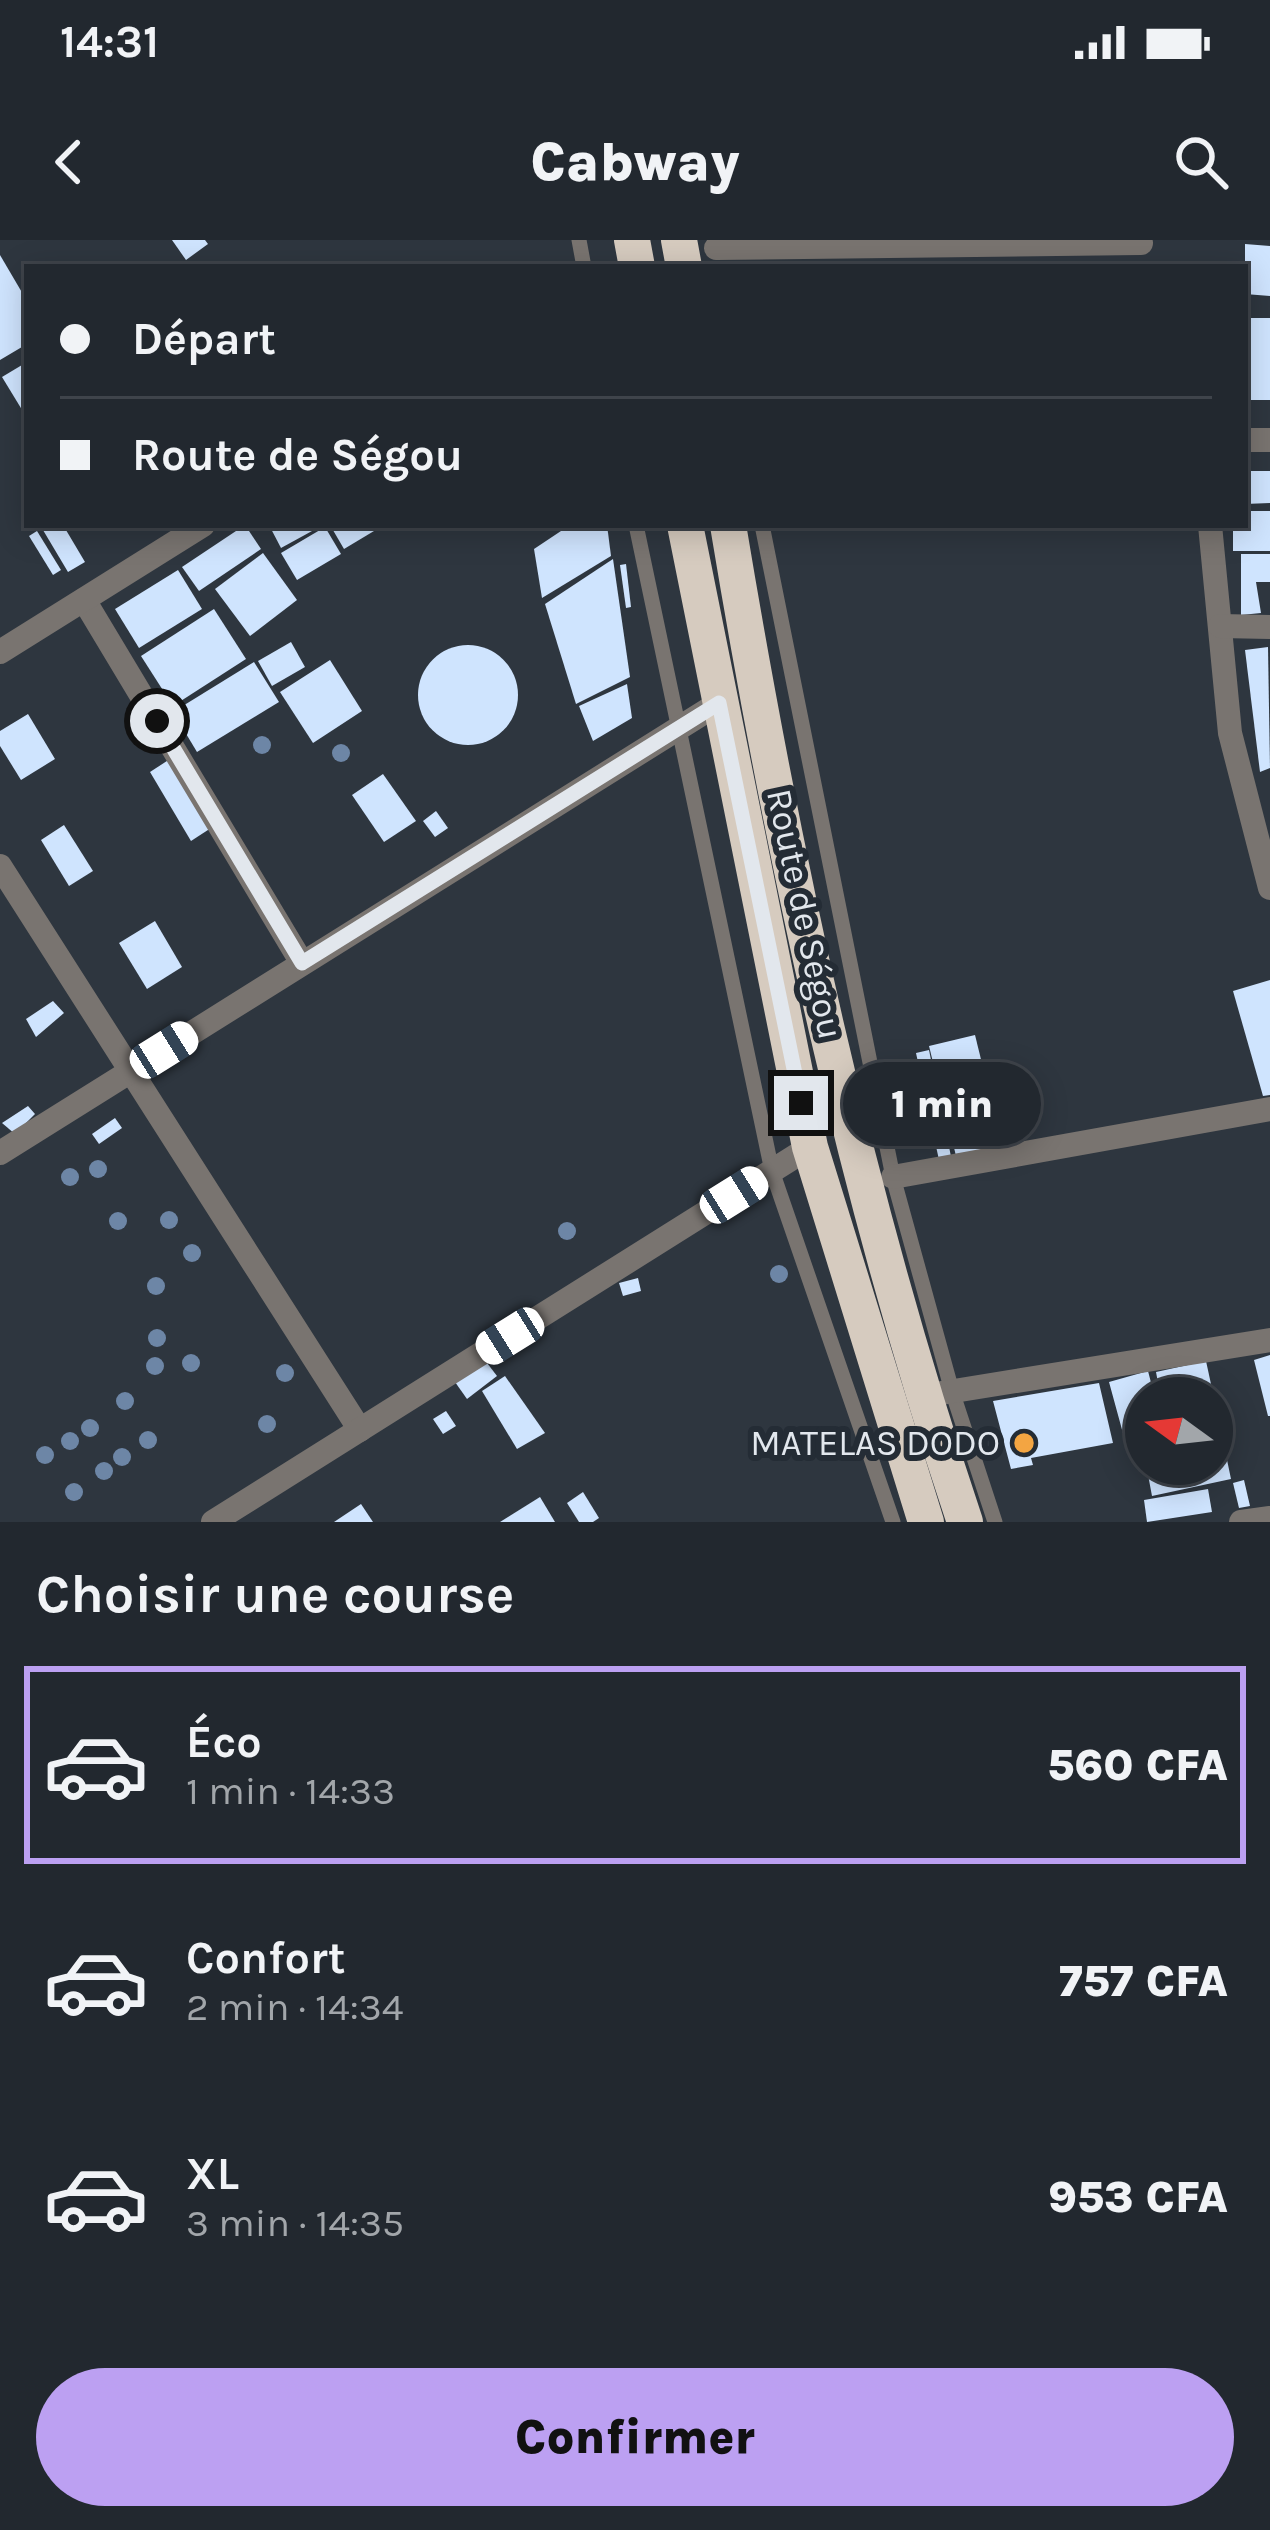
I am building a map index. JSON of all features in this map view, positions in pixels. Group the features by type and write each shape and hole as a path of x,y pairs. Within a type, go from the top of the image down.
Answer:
{"highway":[{"name":"Route de Ségou","path":"687,528 810,1147 926,1522"},
{"name":"Route de Ségou","path":"728,528 754,681 847,1124 938,1394 965,1522"}],"street":[{"path":"716,252 1141,250"},
{"path":"0,652 198,528"},
{"path":"1210,528 1230,733 1260,811 1270,888"},
{"path":"84,599 302,963"},
{"path":"1220,626 1270,627"},
{"path":"0,1153 719,703"},
{"path":"0,866 360,1430"},
{"path":"893,1177 1270,1108"},
{"path":"213,1522 810,1147"},
{"path":"938,1394 1270,1340"},
{"path":"1241,1522 1270,1518"}],"lane":[{"path":"637,528 772,1171 893,1522"},
{"path":"763,528 938,1394 995,1522"}],"building":[{"path":"172,240 205,240 208,244 186,260"},
{"path":"1245,244 1270,246 1270,296 1248,294"},
{"path":"0,255 24,296 24,346 0,360"},
{"path":"1248,318 1270,318 1270,400 1248,400"},
{"path":"24,364 24,413 2,377"},
{"path":"1248,471 1270,471 1270,503 1248,504"},
{"path":"1248,511 1270,511 1270,551 1233,551 1233,528 1248,528"},
{"path":"42,528 65,528 85,562 68,572"},
{"path":"240,528 247,528 261,549 199,591 182,567"},
{"path":"271,528 318,528 281,548"},
{"path":"326,528 341,554 297,580 281,553"},
{"path":"332,528 379,528 344,549"},
{"path":"566,528 607,528 611,556 542,598 534,549"},
{"path":"37,531 61,570 53,575 29,536"},
{"path":"263,553 297,600 250,636 215,589"},
{"path":"1241,554 1270,554 1270,582 1256,582 1261,613 1241,615"},
{"path":"613,559 630,677 576,704 545,604"},
{"path":"626,564 631,607 626,608 620,565"},
{"path":"178,570 202,609 139,648 115,609"},
{"path":"214,609 246,659 173,706 141,656"},
{"path":"291,642 305,667 272,686 258,661"},
{"path":"468,645 487,649 503,660 514,676 518,695 514,714 503,730 487,741 468,745 449,741 433,730 422,714 418,695 422,676 433,660 449,649"},
{"path":"1268,647 1270,768 1260,772 1245,650"},
{"path":"330,660 362,711 313,743 280,692"},
{"path":"254,662 279,702 197,752 173,712"},
{"path":"627,684 632,718 593,741 579,706"},
{"path":"28,714 55,759 21,780 0,746 0,731"},
{"path":"170,759 211,828 191,841 150,772"},
{"path":"383,774 416,821 384,842 352,795"},
{"path":"436,811 448,828 435,837 423,821"},
{"path":"64,825 93,871 69,886 41,840"},
{"path":"155,921 182,967 147,989 119,943"},
{"path":"1270,980 1270,1095 1263,1096 1233,991"},
{"path":"53,1001 64,1013 36,1037 26,1019"},
{"path":"975,1035 1003,1149 957,1160 929,1046"},
{"path":"929,1050 954,1171 942,1174 916,1053"},
{"path":"28,1106 35,1114 15,1134 2,1123"},
{"path":"115,1118 122,1128 99,1144 92,1134"},
{"path":"638,1278 641,1291 623,1296 619,1283"},
{"path":"1270,1355 1270,1416 1268,1416 1254,1360"},
{"path":"484,1359 497,1376 467,1399 455,1382"},
{"path":"1206,1361 1209,1377 1157,1377 1156,1372"},
{"path":"505,1376 545,1433 517,1449 482,1391"},
{"path":"1125,1377 1125,1441 1109,1382"},
{"path":"1099,1383 1113,1443 1031,1458 1033,1465 1011,1469 993,1401"},
{"path":"446,1411 456,1426 443,1434 433,1419"},
{"path":"1244,1480 1250,1506 1239,1508 1233,1483"},
{"path":"1150,1485 1203,1485 1152,1496"},
{"path":"1208,1489 1212,1512 1147,1522 1144,1500"},
{"path":"583,1492 599,1518 593,1522 579,1522 567,1503"},
{"path":"540,1497 555,1522 500,1522"},
{"path":"361,1504 373,1522 334,1522"}],"place":[{"name":"MATELAS DODO","path":"1024,1443"}],"route":[{"path":"157,721 302,963 719,703 801,1103"}]}
